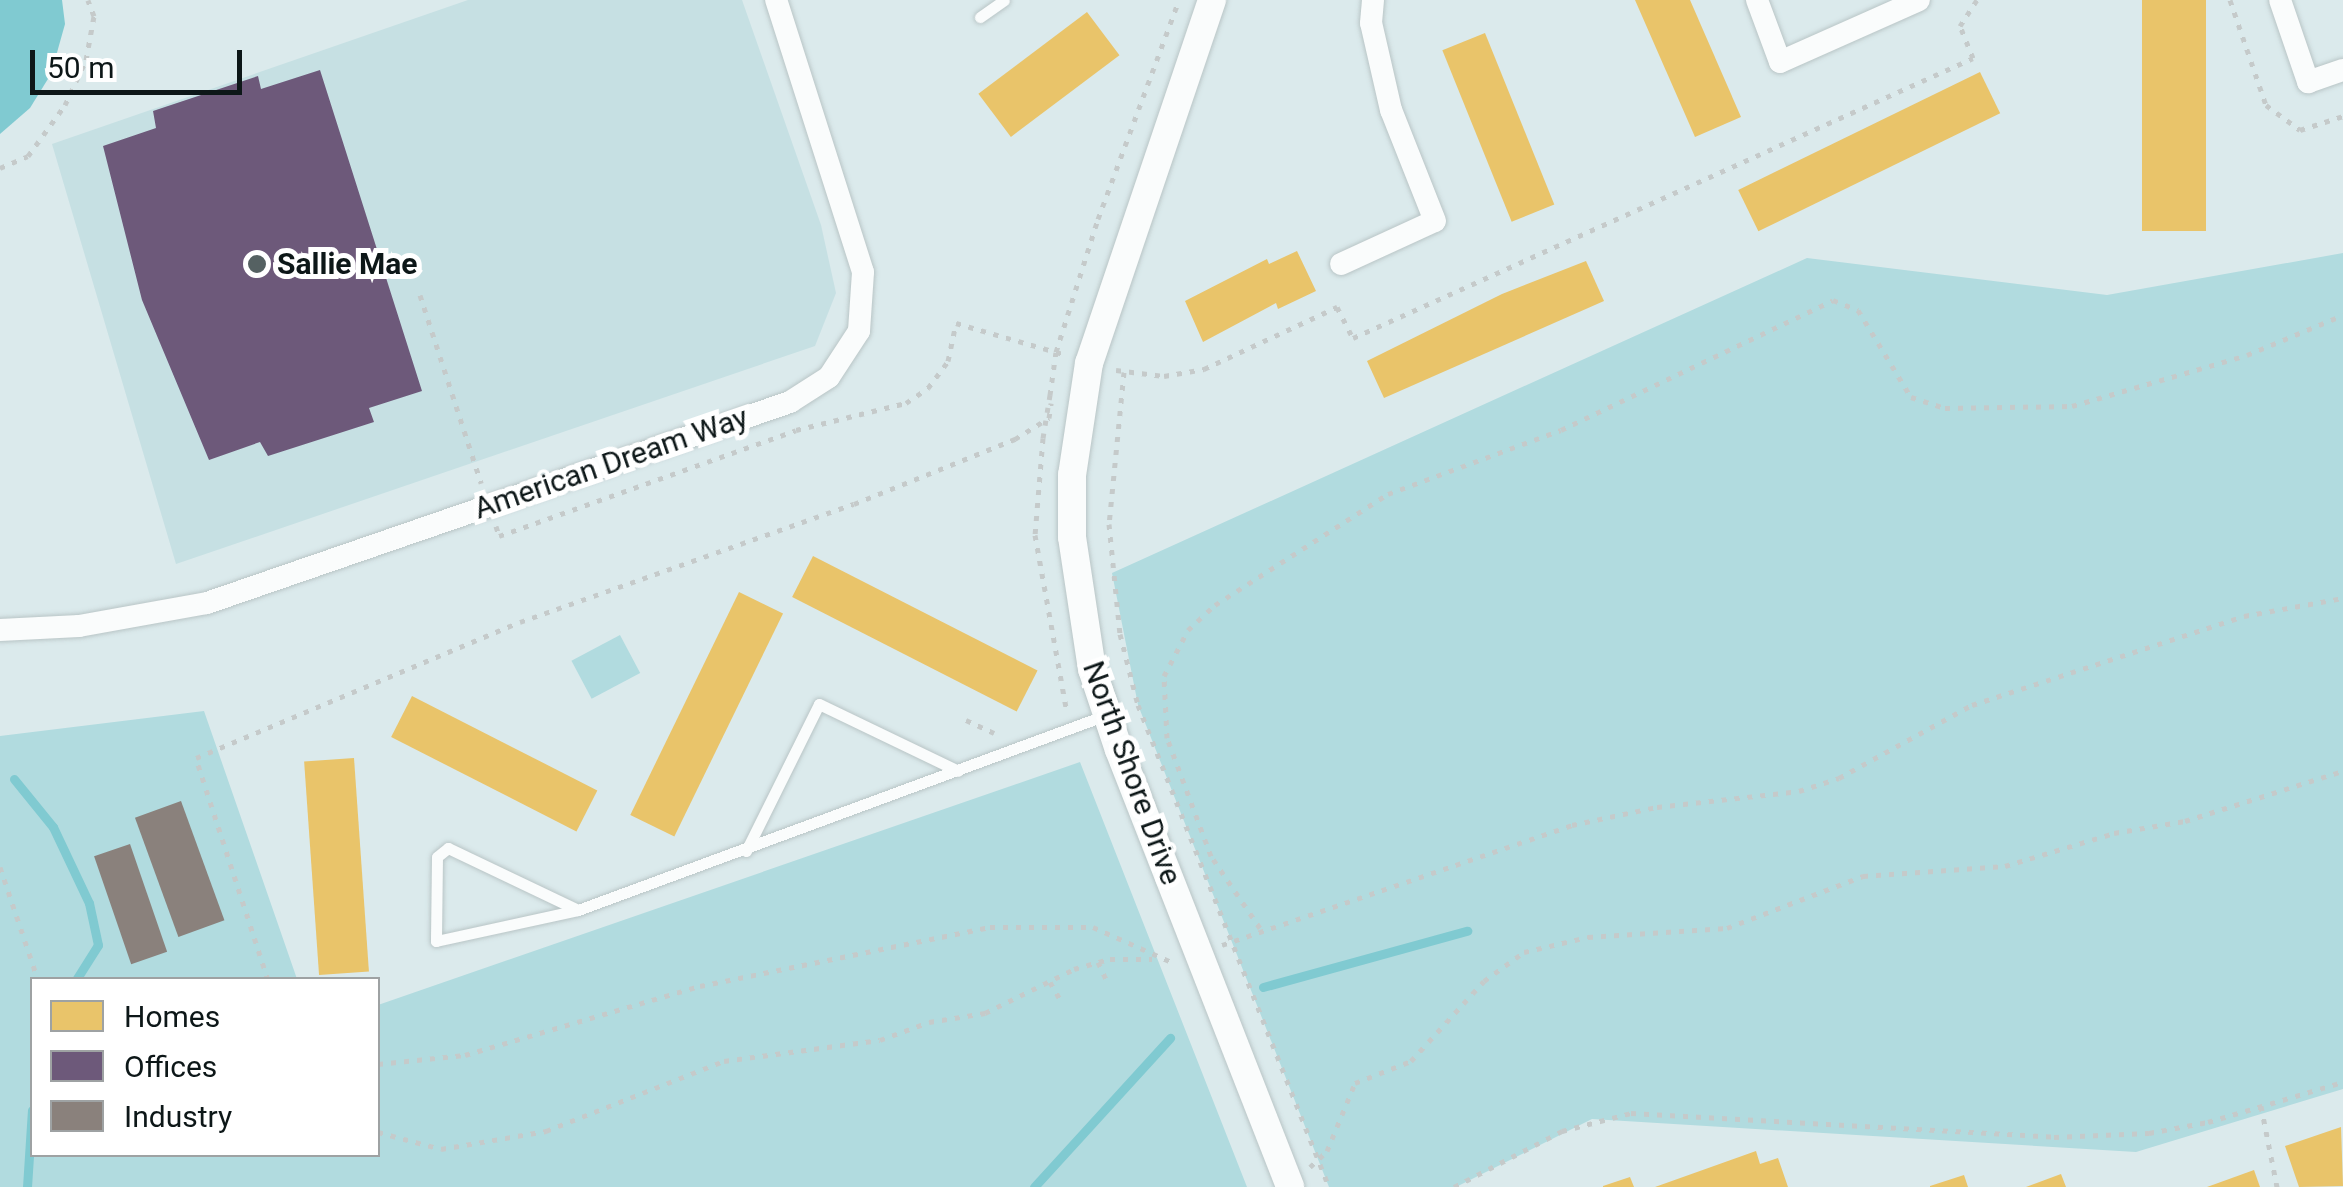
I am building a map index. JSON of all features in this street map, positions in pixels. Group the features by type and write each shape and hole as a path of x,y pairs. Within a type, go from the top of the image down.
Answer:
{"street":[{"name":"American Dream Way","path":"0,630 79,626 207,602 790,402 830,377 848,354 866,302 864,272 776,0"},
{"name":"North Shore Drive","path":"1212,0 1088,363 1072,475 1072,536 1082,619 1107,714 1290,1187"},
{"path":"1342,264 1436,221 1391,110 1371,23 1373,0"},
{"path":"1757,0 1780,62 1919,0"},
{"path":"2280,0 2308,82 2343,70"}],"lane":[{"path":"980,17 1004,0"},
{"path":"746,851 819,704 958,770"},
{"path":"578,910 448,848 437,857 436,941 578,910 746,851 1107,714"}],"path":[{"path":"0,168 28,156 65,105 86,60 94,16 88,0"},
{"path":"1053,713 1068,707 1035,536 1056,352 1178,0"},
{"path":"420,295 499,536 796,430 906,402 928,388 948,361 956,324 1088,363 1164,376 1204,370 1337,307 1353,338 1973,58 1960,26 1977,0"},
{"path":"2230,0 2266,105 2300,130 2343,116"},
{"path":"1260,928 1211,856 1161,709 1174,654 1216,606 1388,494 1561,430 1833,300 1858,310 1911,398 1945,408 2072,406 2247,354 2343,315"},
{"path":"1124,372 1109,524 1120,634 1138,705 1330,1187"},
{"path":"267,977 196,758 520,622 854,504 1016,438 1050,418 1051,403"},
{"path":"1233,940 1572,824 1656,807 1799,792 1839,778 1972,705 2244,616 2343,598"},
{"path":"966,720 991,734 1006,729"},
{"path":"1321,1161 1355,1083 1410,1061 1484,981 1524,952 1588,937 1727,928 1863,876 2005,866 2114,832 2195,819 2343,771"},
{"path":"0,867 37,977"},
{"path":"380,1064 465,1055 700,986 990,927 1093,927 1156,959"},
{"path":"380,1133 441,1149 530,1135 614,1109 724,1061 880,1040 929,1022 985,1013 1098,962 1179,962"},
{"path":"1098,962 1106,981"},
{"path":"1050,982 1060,1001"},
{"path":"1454,1187 1562,1131 1631,1113 2054,1137 2148,1133 2343,1082"},
{"path":"2260,1106 2277,1187"}],"shaded area":[{"path":"0,0 62,0 65,24 51,74 30,108 0,134"},
{"path":"468,0 742,0 821,225 836,293 815,346 176,564 52,144"},
{"path":"2343,253 2343,1089 2136,1152 1592,1119 1456,1187 1329,1187 1138,705 1112,573 1807,258 2107,295"},
{"path":"620,635 640,673 592,699 571,661"},
{"path":"204,711 296,977 30,977 30,1157 380,1157 380,1004 1080,762 1247,1187 0,1187 0,736"}],"building: Homes":[{"path":"1635,0 1690,0 1741,117 1695,137"},
{"path":"2142,0 2206,0 2206,231 2142,231"},
{"path":"1087,12 1119,55 1011,137 978,94"},
{"path":"1485,33 1554,205 1512,222 1442,50"},
{"path":"1980,72 2000,113 1758,231 1738,190"},
{"path":"1297,251 1316,291 1278,309 1276,303 1203,342 1185,301 1267,259 1269,264"},
{"path":"1586,261 1604,301 1384,398 1367,361 1502,294"},
{"path":"813,556 1038,670 1017,711 792,597"},
{"path":"739,592 783,613 674,836 630,815"},
{"path":"412,696 597,790 576,831 391,737"},
{"path":"354,758 369,971 319,975 304,761"},
{"path":"2341,1127 2343,1186 2299,1187 2285,1146"},
{"path":"1756,1151 1760,1164 1778,1158 1788,1187 1655,1187"},
{"path":"2254,1170 2260,1187 2207,1187"},
{"path":"2061,1174 2066,1187 2026,1187"},
{"path":"1964,1175 1968,1187 1930,1187 1930,1186"},
{"path":"1630,1177 1634,1187 1603,1187 1603,1186"}],"building: Offices":[{"name":"Sallie Mae","path":"320,70 422,391 369,408 374,422 268,456 260,442 209,460 142,300 103,146 156,128 153,111 258,76 261,89"}],"building: Industry":[{"path":"181,801 224,920 178,937 135,818"},
{"path":"130,844 167,952 131,964 94,856"}],"waterway":[{"path":"14,779 53,827 89,903 98,945 78,977"},
{"path":"1263,987 1467,931"},
{"path":"1034,1187 1170,1038"},
{"path":"27,1187 30,1141"}],"place":[{"name":"Sallie Mae","path":"257,264"}]}
